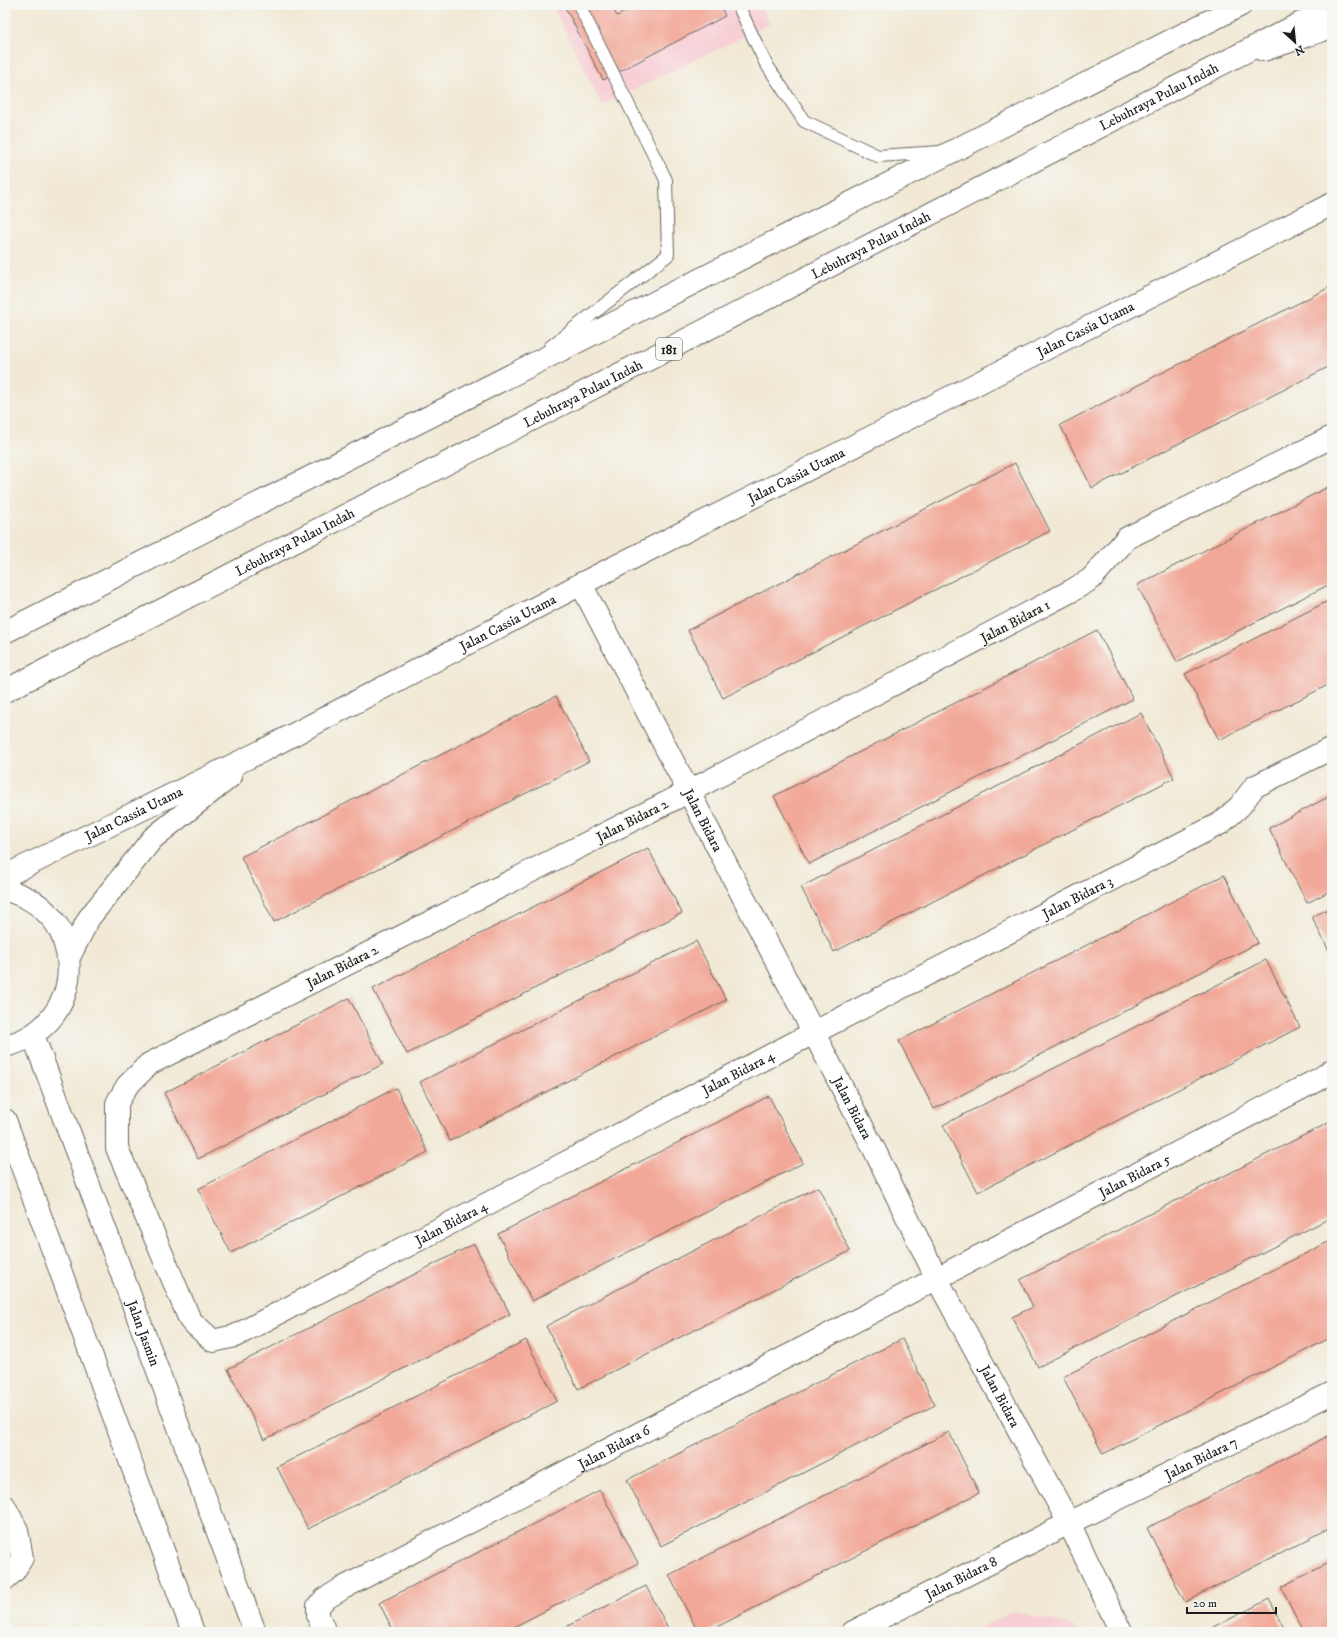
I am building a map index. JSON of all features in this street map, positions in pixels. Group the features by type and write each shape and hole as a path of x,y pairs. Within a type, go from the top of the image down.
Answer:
{"street":[{"path":"5,632 1240,5"},
{"name":"Lebuhraya Pulau Indah","path":"5,691 1332,7"},
{"path":"1219,66 1332,26"},
{"name":"Jalan Cassia Utama","path":"5,876 262,751 581,584 1332,204"},
{"name":"Jalan Bidara 1","path":"688,792 1071,591 1091,578 1128,538 1332,437"},
{"name":"Jalan Bidara","path":"581,584 875,1151 937,1279 1069,1523 1121,1632"},
{"name":"Jalan Bidara 3","path":"813,1033 1222,823 1240,806 1254,787 1332,748"},
{"name":"Jalan Cassia Utama","path":"69,957 89,918 153,838 262,751"},
{"name":"Jalan Bidara 2","path":"146,1217 117,1148 117,1104 127,1086 148,1064 688,792"},
{"path":"5,890 28,898 48,913 62,933 69,957 69,979 63,1001 50,1020 34,1035 16,1044 5,1046"},
{"name":"Jalan Bidara 4","path":"146,1217 190,1320 212,1340 235,1336 813,1033"},
{"name":"Jalan Jasmin","path":"34,1035 210,1514 255,1632"},
{"name":"Jalan Bidara 5","path":"937,1279 1314,1081 1332,1070"},
{"path":"5,1120 193,1632"},
{"name":"Jalan Bidara 6","path":"325,1632 318,1616 318,1606 326,1599 344,1588 937,1279"},
{"name":"Jalan Bidara 7","path":"1069,1523 1332,1393"},
{"path":"5,1507 17,1530 22,1558 14,1571 5,1579"},
{"name":"Jalan Bidara 8","path":"853,1632 1069,1523"}],"lane":[{"path":"516,373 668,255 666,180 579,5"},
{"path":"738,5 765,62 804,121 878,156 954,151"}],"shaded area":[{"path":"552,5 760,5 770,24 602,105"},
{"path":"1013,1611 1073,1626 1077,1632 972,1632"}],"building":[{"path":"564,5 611,5 617,16 638,5 720,5 725,16 603,80"},
{"path":"1332,286 1332,365 1092,488 1060,425"},
{"path":"1015,463 1050,531 723,698 688,630"},
{"path":"1332,485 1332,583 1177,662 1137,585"},
{"path":"1332,599 1332,683 1219,740 1185,674"},
{"path":"1097,630 1133,699 809,864 774,796"},
{"path":"556,696 589,761 274,922 241,857"},
{"path":"1141,713 1174,778 834,952 801,887"},
{"path":"1332,795 1332,890 1307,903 1269,828"},
{"path":"648,848 682,913 407,1054 373,989"},
{"path":"1224,875 1258,943 934,1109 899,1041"},
{"path":"1332,907 1332,957 1312,917"},
{"path":"696,941 726,1000 450,1141 420,1082"},
{"path":"1266,960 1300,1027 978,1192 943,1125"},
{"path":"349,998 383,1064 198,1159 164,1093"},
{"path":"396,1088 428,1152 231,1253 198,1189"},
{"path":"769,1096 803,1163 532,1301 498,1234"},
{"path":"1332,1121 1332,1217 1038,1367 1012,1317 1033,1307 1020,1280"},
{"path":"818,1187 850,1251 578,1389 546,1326"},
{"path":"1332,1240 1332,1337 1103,1454 1063,1377"},
{"path":"474,1244 510,1314 264,1440 228,1369"},
{"path":"902,1339 935,1405 661,1546 627,1480"},
{"path":"526,1340 557,1401 308,1529 277,1467"},
{"path":"949,1432 979,1493 707,1632 698,1632 669,1575"},
{"path":"1332,1434 1332,1527 1185,1602 1147,1528"},
{"path":"600,1490 638,1563 504,1632 394,1632 379,1603"},
{"path":"1332,1561 1332,1632 1304,1632 1281,1587"},
{"path":"646,1586 670,1632 556,1632 591,1614"},
{"path":"1269,1599 1286,1632 1204,1632 1228,1620"}]}
